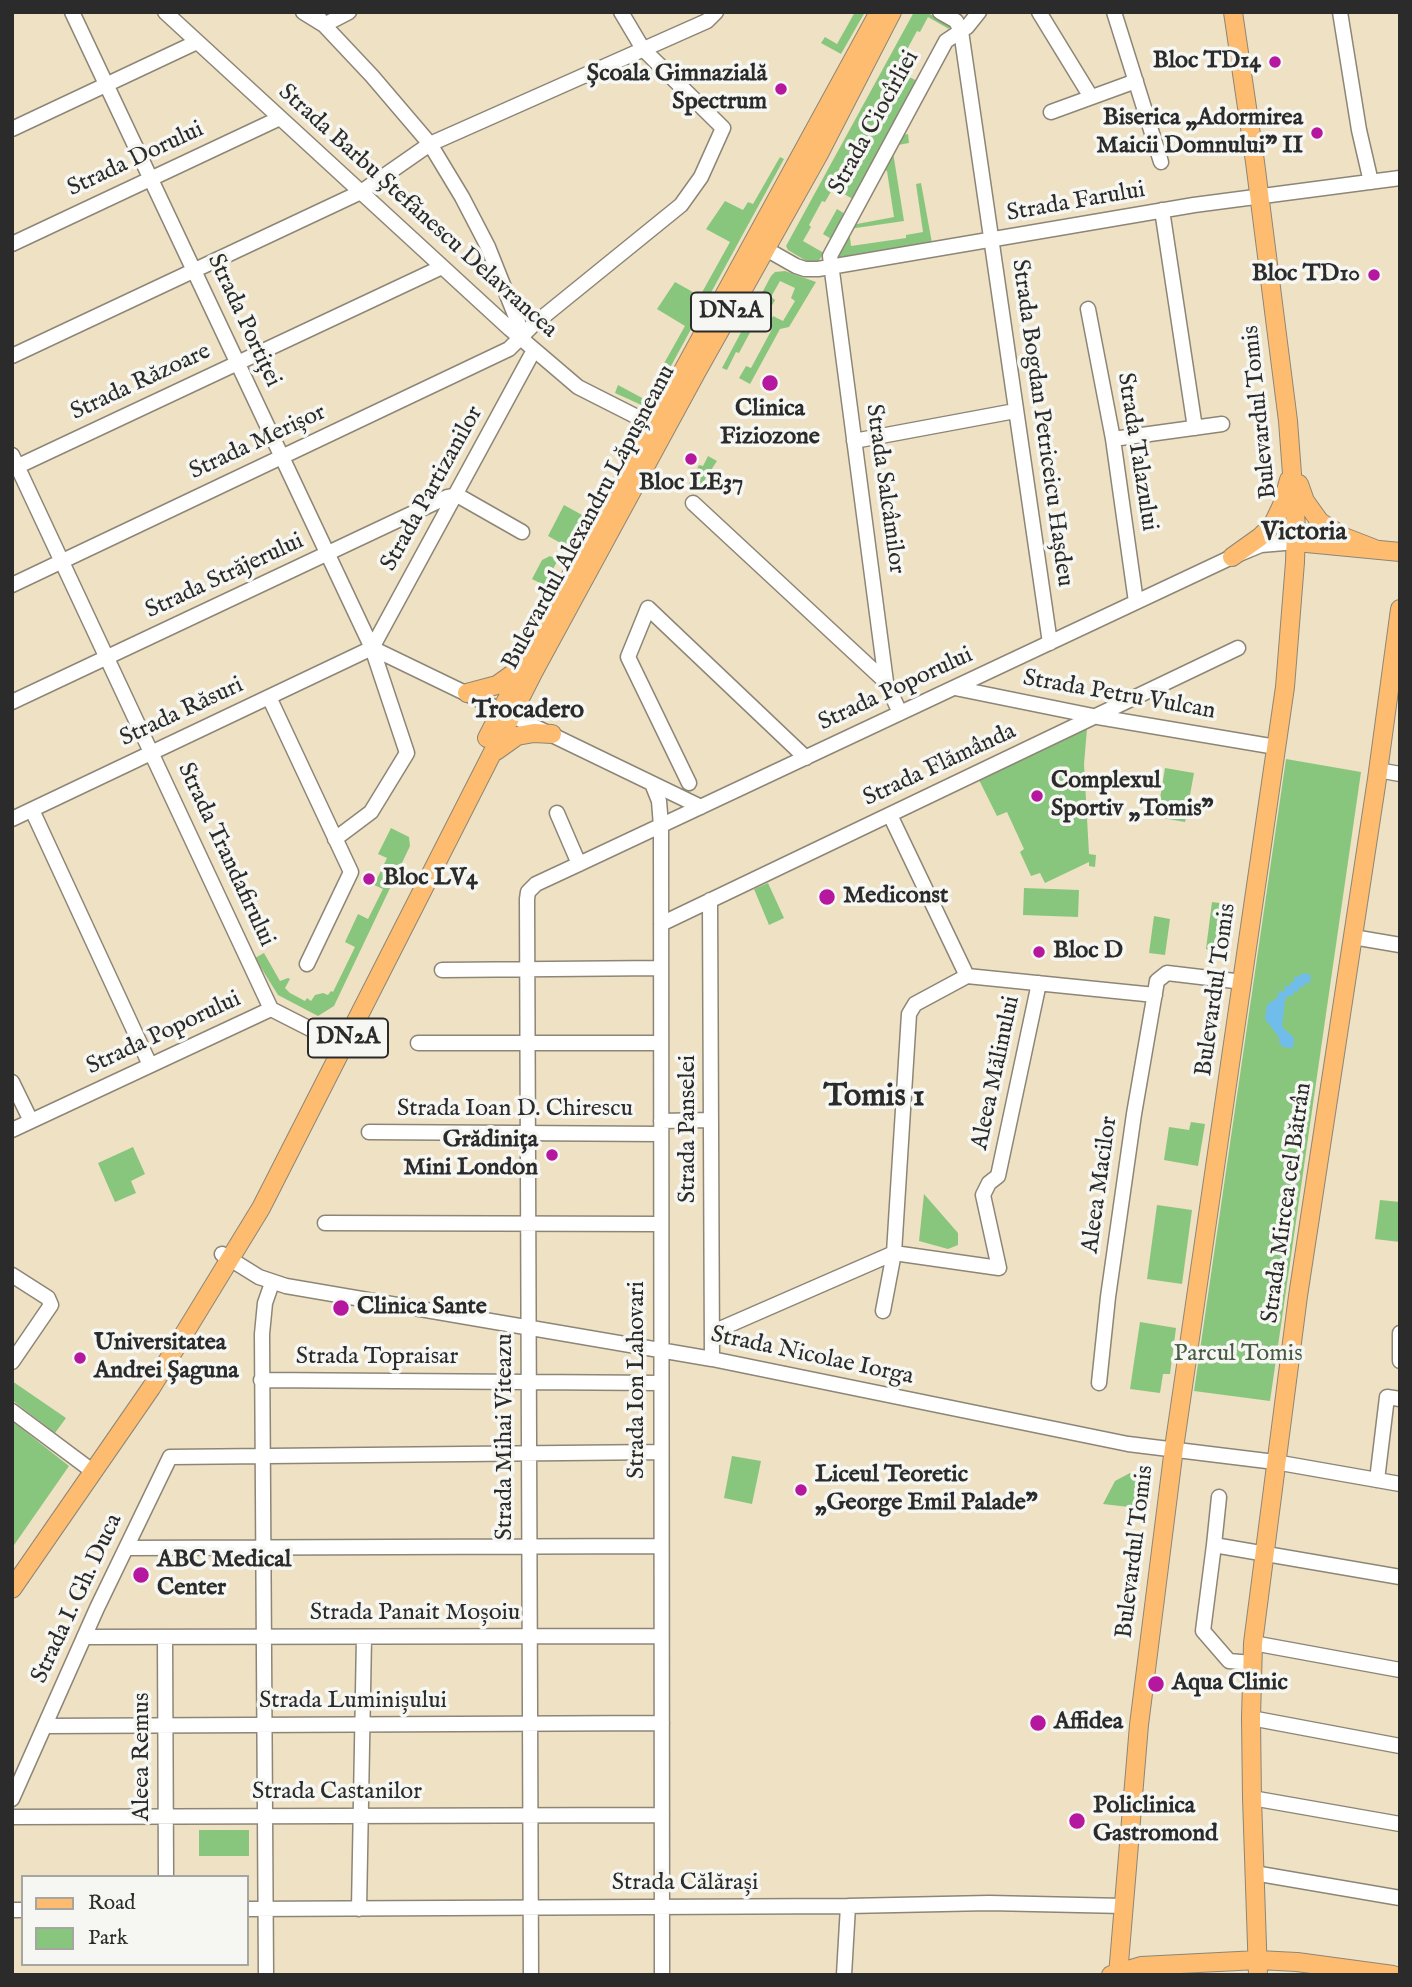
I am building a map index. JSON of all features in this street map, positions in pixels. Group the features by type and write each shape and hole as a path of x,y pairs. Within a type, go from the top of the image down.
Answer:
{"main road":[{"name":"Bulevardul Alexandru Lăpușneanu","path":"12,1574 261,1208 491,756 523,665 879,12"},
{"name":"Bulevardul Alexandru Lăpușneanu","path":"12,1589 151,1388 226,1257 425,863 820,152 892,12"},
{"name":"Bulevardul Tomis","path":"1115,1974 1124,1906 1139,1725 1174,1448 1285,688 1296,542 1293,466 1233,12"},
{"path":"1293,466 1306,501 1320,522 1345,537 1375,549"},
{"path":"1232,557 1273,524 1282,505 1293,466"},
{"path":"1296,542 1400,552"},
{"name":"Strada Mircea cel Bătrân","path":"1258,1967 1252,1798 1253,1643 1298,1296 1400,609"},
{"path":"467,693 506,680 523,665"},
{"path":"491,756 517,736 552,734"},
{"path":"1115,1974 1143,1966 1258,1967 1297,1962 1393,1975"}],"street":[{"name":"Strada Portiței","path":"72,12 372,648 407,753 371,812 335,839"},
{"name":"Strada Barbu Ștefănescu Delavrancea","path":"165,12 521,339 578,387 653,425"},
{"path":"303,12 324,25"},
{"path":"315,12 430,144 488,247 519,325 521,339"},
{"path":"324,25 349,12"},
{"path":"621,12 643,49"},
{"path":"12,356 361,192 430,144 708,21 716,12"},
{"path":"940,12 959,26"},
{"name":"Strada Ciocîrliei","path":"831,268 831,251 946,41 959,26 972,21 979,12"},
{"path":"1039,12 1091,97"},
{"path":"1114,12 1161,162"},
{"path":"1340,12 1359,130 1371,182"},
{"name":"Strada Bogdan Petriceicu Hașdeu","path":"959,26 1050,643"},
{"path":"12,129 197,42"},
{"name":"Strada Merișor","path":"12,585 509,349 533,325 681,205 701,177 723,128 643,49"},
{"path":"1051,112 1136,81"},
{"name":"Strada Dorului","path":"12,244 280,118"},
{"name":"Strada Farului","path":"766,249 805,269 831,268 1162,210 1400,178"},
{"path":"1162,210 1195,428"},
{"name":"Strada Răzoare","path":"14,464 442,267"},
{"name":"Strada Salcâmilor","path":"831,268 886,682 900,713"},
{"name":"Strada Talazului","path":"1088,309 1113,439 1136,603"},
{"name":"Strada Partizanilor","path":"372,648 534,350"},
{"path":"854,441 1015,411"},
{"path":"1113,439 1222,424"},
{"name":"Strada Trandafirului","path":"14,464 271,1009"},
{"path":"457,495 522,532"},
{"name":"Strada Străjerului","path":"12,702 457,495"},
{"path":"693,503 886,682"},
{"name":"Strada Poporului","path":"527,899 528,892 536,884 1232,557 1261,545 1296,542"},
{"path":"689,783 628,656 648,608 806,758"},
{"path":"372,648 701,807"},
{"name":"Strada Răsuri","path":"12,819 372,648"},
{"name":"Strada Flămânda","path":"661,924 1238,648"},
{"name":"Strada Petru Vulcan","path":"955,688 1098,717 1276,747"},
{"path":"268,697 351,872 307,964"},
{"path":"1378,770 1400,774"},
{"path":"637,778 646,789 653,810 655,829"},
{"name":"Strada Ion Lahovari","path":"653,786 659,800 655,829 661,924 662,1975"},
{"path":"32,810 150,1065"},
{"path":"557,813 579,864"},
{"path":"883,1311 894,1253 909,1014 915,1004 967,976 890,815"},
{"name":"Strada Mihai Viteazu","path":"527,899 531,1975"},
{"name":"Strada Panselei","path":"710,900 712,1359"},
{"path":"1353,937 1400,945"},
{"path":"442,970 661,968"},
{"path":"1155,995 1157,981 1167,973 1243,982"},
{"name":"Aleea Mălinului","path":"967,976 1155,995"},
{"name":"Aleea Mălinului","path":"894,1253 999,1268 983,1195 989,1183 998,1176 1039,983"},
{"name":"Aleea Macilor","path":"1099,1382 1134,1114 1155,995"},
{"name":"Strada Poporului","path":"12,1130 271,1009 334,1041"},
{"path":"418,1043 661,1042"},
{"path":"12,1082 31,1121"},
{"name":"Strada Ioan D. Chirescu","path":"369,1132 527,1133 661,1127 711,1121"},
{"path":"325,1223 661,1224"},
{"path":"713,1332 894,1253"},
{"name":"Strada Nicolae Iorga","path":"226,1257 272,1283 712,1359 1095,1438 1276,1462 1400,1484"},
{"path":"12,1275 48,1298 51,1305 12,1362"},
{"path":"266,1975 261,1380 264,1309 272,1283"},
{"path":"1400,1333 1400,1361"},
{"name":"Strada Topraisar","path":"261,1380 661,1383"},
{"path":"1377,1479 1400,1382"},
{"path":"12,1411 87,1467"},
{"path":"262,1456 661,1452"},
{"name":"Strada I. Gh. Duca","path":"12,1799 97,1608 170,1457 262,1456"},
{"path":"1219,1497 1203,1632 1229,1661 1252,1663"},
{"path":"1214,1545 1400,1577"},
{"path":"127,1548 661,1546"},
{"name":"Strada Panait Moșoiu","path":"84,1637 661,1636"},
{"name":"Aleea Remus","path":"165,1637 166,1875"},
{"path":"359,1909 364,1637"},
{"path":"1253,1643 1400,1670"},
{"path":"1251,1718 1400,1746"},
{"name":"Strada Luminișului","path":"45,1726 662,1723"},
{"path":"1252,1798 1400,1824"},
{"name":"Strada Castanilor","path":"12,1817 662,1815"},
{"path":"1254,1873 1400,1898"},
{"name":"Strada Călărași","path":"248,1909 989,1903 1124,1906"},
{"path":"844,1975 848,1906"}],"green space":[{"path":"855,12 865,12 841,54 821,43 825,37 837,44"},
{"path":"914,12 926,12 951,26 949,29 928,17 920,32 917,31 898,71 919,82 858,189 833,240 823,234 837,209 845,214 853,199 833,188 825,202 822,201 803,241 824,253 817,263 808,262 786,246"},
{"path":"908,134 909,143 892,146 904,221 849,229 851,246 906,238 906,235 923,232 916,184 921,183 932,243 835,259 834,252 853,217 856,217 857,224 894,217 887,171 880,169 897,136"},
{"path":"780,157 784,159 648,408 615,393 618,385 644,399 685,326 657,309 675,282 700,296 730,242 706,229 725,201 743,210 748,202 753,204"},
{"path":"785,271 816,282 789,327 780,329 750,384 739,378 746,366 751,368 772,329 768,326 773,316 783,321 795,301 791,298 795,288 780,281 771,297 775,300 768,313 758,308 749,324 753,327 739,353 736,352 727,370 722,368 771,276 775,272"},
{"path":"708,456 717,461 696,493 687,487 699,465 703,466"},
{"path":"564,505 584,516 566,546 548,536"},
{"path":"550,556 558,560 544,585 532,579 542,560"},
{"name":"Complexul Sportiv „Tomis”","path":"1087,729 1084,764 1089,854 1096,855 1095,867 1089,866 1089,862 1045,883 1040,873 1031,876 1020,852 1024,849 1007,812 997,816 979,780"},
{"name":"Parcul Tomis","path":"1286,759 1361,772 1270,1401 1194,1391"},
{"path":"1165,768 1194,773 1185,822 1157,817"},
{"path":"391,828 409,837 410,846 334,1006 318,1016 278,995 255,958 264,953 280,981 290,979 285,988 305,1001 307,998 311,1001 315,995 328,995 333,992 355,947 345,942 358,914 368,919 383,889 374,885 387,858 378,854"},
{"path":"768,883 784,918 769,925 754,889"},
{"path":"1024,888 1079,890 1078,917 1023,915"},
{"path":"1212,902 1235,905 1229,952 1206,949"},
{"path":"1154,916 1170,919 1165,955 1149,953"},
{"path":"1191,1122 1205,1124 1198,1166 1164,1160 1169,1127 1189,1130"},
{"path":"133,1147 145,1174 131,1181 136,1193 115,1202 98,1163"},
{"path":"924,1194 958,1233 958,1245 948,1249 919,1241"},
{"path":"1380,1200 1400,1202 1400,1242 1375,1239"},
{"path":"1157,1205 1192,1210 1182,1284 1147,1279"},
{"path":"1140,1322 1176,1328 1170,1374 1163,1374 1160,1393 1130,1389"},
{"path":"12,1381 66,1418 55,1433 12,1400"},
{"path":"12,1421 69,1466 12,1548"},
{"path":"732,1456 761,1461 752,1504 724,1498"},
{"path":"1130,1473 1150,1476 1146,1509 1103,1504 1115,1481"},
{"path":"199,1830 249,1830 249,1856 199,1856"}],"water":[{"path":"1301,973 1311,975 1310,983 1299,987 1298,992 1294,991 1293,996 1287,996 1285,1000 1282,1027 1294,1038 1293,1048 1283,1047 1265,1019 1267,1005 1278,997 1279,991 1284,992 1285,986 1294,982 1295,976 1300,977"}],"place":[{"name":"Bloc TD14","path":"1275,62"},
{"name":"Școala Gimnazială Spectrum","path":"781,89"},
{"name":"Biserica „Adormirea Maicii Domnului” II","path":"1317,133"},
{"name":"Bloc TD10","path":"1374,275"},
{"name":"Clinica Fiziozone","path":"770,383"},
{"name":"Bloc LE37","path":"691,459"},
{"name":"Complexul Sportiv „Tomis”","path":"1037,796"},
{"name":"Bloc LV4","path":"369,879"},
{"name":"Mediconst","path":"827,897"},
{"name":"Bloc D","path":"1039,952"},
{"name":"Grădinița Mini London","path":"552,1155"},
{"name":"Clinica Sante","path":"341,1308"},
{"name":"Universitatea Andrei Șaguna","path":"80,1358"},
{"name":"Liceul Teoretic „George Emil Palade”","path":"801,1490"},
{"name":"ABC Medical Center","path":"141,1575"},
{"name":"Aqua Clinic","path":"1156,1684"},
{"name":"Affidea","path":"1038,1723"},
{"name":"Policlinica Gastromond","path":"1077,1821"}],"district":[{"name":"Victoria","path":"1304,534"},
{"name":"Trocadero","path":"528,712"},
{"name":"Tomis 1","path":"874,1098"}]}
